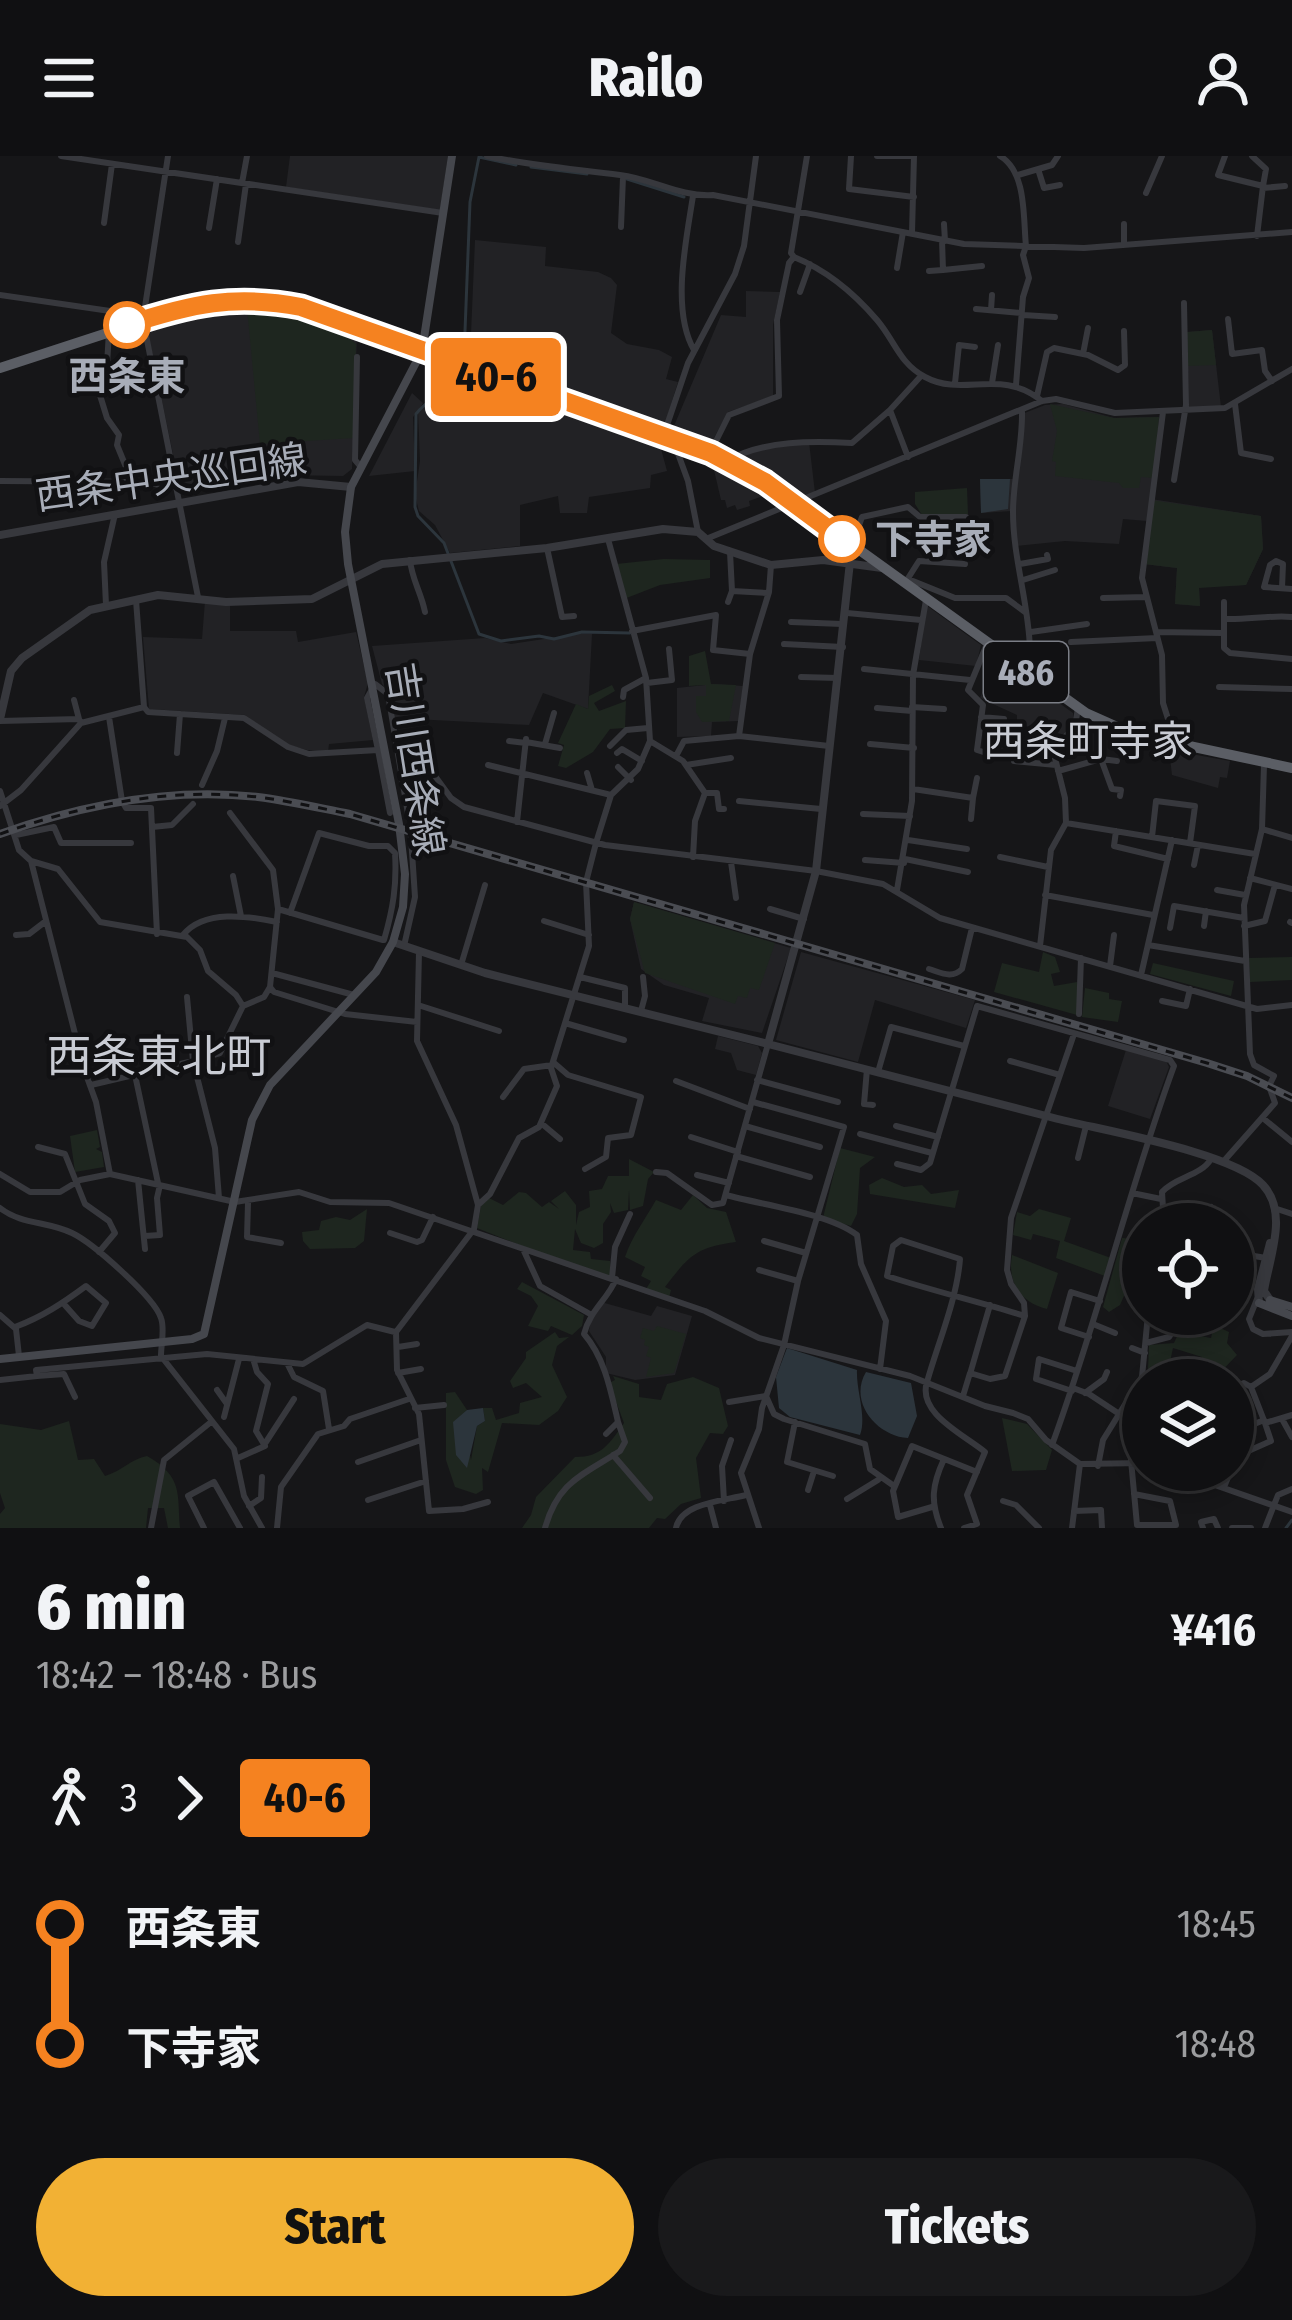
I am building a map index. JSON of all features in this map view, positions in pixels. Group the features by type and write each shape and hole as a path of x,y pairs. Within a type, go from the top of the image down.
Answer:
{"highway":[{"name":"486","path":"0,368 214,301 259,300 301,307 711,453 794,503 1078,708 1132,734 1292,768"}],"main road":[{"name":"吉川西条線","path":"160,1342 201,1336 209,1324 252,1120 270,1085 376,972 403,907 405,874 391,775 345,545 351,487 422,351 452,156"},
{"path":"1262,1300 1292,1306"},
{"path":"1262,1300 1292,1316"},
{"path":"0,1359 160,1342"}],"street":[{"path":"61,156 444,213"},
{"path":"168,156 143,320 198,597"},
{"path":"238,242 247,156"},
{"path":"487,156 943,240 1026,246 1124,245 1292,232"},
{"path":"756,156 744,246 735,274 694,350 668,436 688,481 702,536 714,546 771,565 850,562 884,568"},
{"path":"807,156 791,254 842,286 879,322 908,367 936,383 1016,385 1040,399 1115,413 1163,412 1235,404 1292,369"},
{"path":"851,156 849,189 914,197"},
{"path":"877,156 910,156 914,197 897,268"},
{"path":"1000,156 1011,162 1018,175 1023,255 1030,278 1021,314 1016,385"},
{"path":"1018,175 1052,165 1058,156"},
{"path":"1146,193 1162,156"},
{"path":"1225,156 1218,175 1263,187 1285,186"},
{"path":"1252,156 1266,169 1257,236"},
{"path":"104,223 118,162"},
{"path":"1038,169 1044,188 1060,185"},
{"path":"621,227 623,178"},
{"path":"209,228 217,179"},
{"path":"693,196 682,264 683,318 694,350"},
{"path":"944,224 944,270"},
{"path":"1124,224 1124,245"},
{"path":"711,453 729,415 779,396 777,320 794,257"},
{"path":"800,292 810,263"},
{"path":"929,271 982,266"},
{"path":"0,295 110,311 113,330 106,382 99,392 106,418 119,434 117,445 133,484"},
{"path":"991,310 992,295"},
{"path":"1174,480 1185,410 1184,303"},
{"path":"976,309 1055,316"},
{"path":"1228,319 1232,354 1262,350 1272,381"},
{"path":"1083,354 1088,328"},
{"path":"1040,399 1047,352 1054,348 1083,354 1112,369 1123,368 1124,331"},
{"path":"955,383 958,345 975,346"},
{"path":"992,383 998,345"},
{"path":"357,357 355,460 361,467"},
{"path":"726,461 739,454 812,440 852,443 921,376"},
{"path":"144,707 80,721 0,720 11,671 22,658 67,623 106,605 158,595 226,602 312,599 382,564 547,548 663,529 719,537 1040,399"},
{"path":"1235,404 1241,452 1270,459"},
{"path":"890,410 908,457"},
{"path":"1022,410 1012,511 1028,605 1030,650 1058,678 1060,696"},
{"path":"1163,412 1142,578 1157,635 1163,703 1174,744"},
{"path":"0,481 176,483"},
{"name":"西条中央巡回線","path":"0,535 298,482 351,487"},
{"path":"852,546 862,517 874,513 908,507 920,518 966,517"},
{"path":"106,605 104,562 115,514"},
{"path":"478,1205 490,1194 518,1138 534,1132 541,1123 557,1086 552,1064 589,935 586,883 596,843 611,795 631,780 650,741 646,681 608,539"},
{"path":"547,548 562,617 574,616"},
{"path":"728,602 730,552"},
{"path":"1020,564 1048,559 1047,555"},
{"path":"410,560 412,581 422,592 425,612"},
{"path":"905,583 919,560 964,564"},
{"path":"1282,588 1283,564 1276,561 1264,587 1292,589"},
{"path":"657,1169 712,1205 720,1206 726,1195 816,871 850,562"},
{"path":"739,736 750,654 771,565"},
{"path":"1023,580 1055,570"},
{"path":"905,583 913,581 955,598 1006,598 1025,612"},
{"path":"732,591 768,593"},
{"path":"1102,598 1147,597"},
{"path":"136,600 148,712 244,718 309,754 378,750"},
{"path":"897,890 908,840 914,675 926,600"},
{"path":"1223,602 1224,648 1230,653 1292,659"},
{"path":"847,613 921,620"},
{"path":"632,631 716,615 713,650 750,654"},
{"path":"1223,619 1292,616"},
{"path":"790,622 846,625"},
{"path":"1030,632 1087,624"},
{"path":"1071,627 1072,642 1223,633"},
{"path":"784,644 843,647"},
{"path":"987,644 970,680 971,694 983,705 976,750 999,757"},
{"path":"623,697 624,691 646,681 672,680 669,649"},
{"path":"864,669 970,680"},
{"path":"801,677 838,679"},
{"path":"390,813 367,698 375,684 388,694 408,814"},
{"path":"1219,687 1292,689"},
{"path":"74,700 80,721"},
{"path":"877,708 944,709"},
{"path":"1040,946 1051,850 1066,823 1053,750 1075,725 1078,708"},
{"path":"545,744 554,713"},
{"path":"176,753 180,714"},
{"path":"109,717 122,801 126,808 151,808 158,934"},
{"path":"981,717 1004,719"},
{"path":"202,785 225,718"},
{"path":"80,721 20,790 2,798 19,850 31,861 58,869 100,922 182,935 200,950 208,971 243,1006"},
{"path":"610,746 626,730 648,728"},
{"path":"676,756 684,741 739,736 829,746"},
{"path":"509,741 560,748"},
{"path":"517,822 526,741"},
{"path":"650,741 686,765 705,793"},
{"path":"870,744 914,748"},
{"path":"398,748 416,750 457,804 517,822 596,843 816,871 897,890 940,918 972,928 1250,1006 1292,1006"},
{"path":"617,753 622,749 642,761"},
{"path":"686,765 730,758"},
{"path":"1101,759 1112,789 1121,790 1120,796"},
{"path":"1013,760 1058,768 1101,759 1117,761"},
{"path":"1223,1162 1275,1103 1269,1086 1274,1076 1254,1065 1250,1054 1244,922 1245,895 1262,829 1264,762"},
{"path":"488,765 611,795"},
{"path":"617,767 631,780"},
{"path":"587,773 592,790"},
{"path":"970,819 977,778"},
{"path":"913,789 973,798"},
{"path":"705,793 716,793 719,809 724,809"},
{"path":"692,857 694,821 705,793"},
{"path":"387,797 405,794"},
{"path":"739,801 821,809"},
{"path":"1152,837 1156,801 1195,806 1194,865"},
{"path":"152,827 172,825 193,803"},
{"path":"92,1085 220,1053 243,1006 264,997 270,987 278,909 273,870 230,813"},
{"path":"863,814 910,816"},
{"path":"1066,823 1255,854"},
{"path":"16,835 54,827 61,843 131,843"},
{"path":"1262,829 1292,838"},
{"path":"1116,831 1114,846 1168,859"},
{"path":"290,913 320,833 394,851 413,848"},
{"path":"404,946 415,897 412,837 422,842"},
{"path":"908,840 967,849"},
{"path":"1142,975 1172,840"},
{"path":"388,941 395,903 394,851"},
{"path":"1000,857 1048,867"},
{"path":"865,860 968,872"},
{"path":"31,861 92,1085 110,1174"},
{"path":"731,862 736,898"},
{"path":"233,876 241,916"},
{"path":"1250,878 1292,889"},
{"path":"461,965 485,885"},
{"path":"1170,928 1174,906 1244,922 1265,921 1275,885"},
{"path":"1217,890 1245,895"},
{"path":"1045,895 1155,916"},
{"path":"770,908 804,919"},
{"path":"278,909 461,965 1223,1162 1258,1181 1274,1208 1255,1325 1270,1333 1292,1334 1270,1374 1254,1385"},
{"path":"1204,926 1206,911"},
{"path":"182,935 196,923 241,916 277,922"},
{"path":"16,935 29,934 46,921"},
{"path":"544,921 589,935"},
{"path":"929,969 950,976 958,973 972,928"},
{"path":"1109,966 1114,935"},
{"path":"1148,945 1246,962"},
{"path":"419,952 417,1041 456,1125 478,1205 474,1229 396,1332 398,1373 415,1408 429,1511 488,1502"},
{"path":"1079,1014 1081,958"},
{"path":"272,973 354,995"},
{"path":"580,977 625,988 625,1007"},
{"path":"641,1011 643,977"},
{"path":"270,987 338,1012 417,1022"},
{"path":"1162,1001 1186,1006 1190,988"},
{"path":"187,997 193,1060 214,1148 219,1198"},
{"path":"418,1005 500,1030"},
{"path":"897,1164 921,1170 931,1163 977,1006 1170,1060 1174,1066 1146,1141 1052,1445"},
{"path":"565,1023 624,1040"},
{"path":"873,1105 864,1103 891,1027 965,1046"},
{"path":"970,1375 999,1380 1005,1376 1025,1316 1024,1303 1008,1277 1011,1218 1074,1034"},
{"path":"1010,1060 1060,1075"},
{"path":"503,1097 524,1069 552,1064 568,1075 641,1097 631,1135 608,1138 604,1159 585,1169"},
{"path":"135,1075 159,1184 160,1234 145,1236"},
{"path":"757,1080 838,1102"},
{"path":"676,1081 752,1106 844,1127 759,1429 741,1473 759,1528"},
{"path":"1264,1119 1292,1142"},
{"path":"541,1123 560,1139"},
{"path":"746,1126 820,1147"},
{"path":"896,1126 938,1137"},
{"path":"1078,1158 1086,1126"},
{"path":"860,1133 934,1154"},
{"path":"691,1137 810,1177"},
{"path":"38,1147 64,1154 85,1204 109,1221 115,1232 99,1252"},
{"path":"1162,1203 1168,1184 1208,1166 1211,1159"},
{"path":"0,1174 30,1192 60,1192 110,1174 235,1202 298,1192 330,1202 389,1204 614,1278 784,1345 927,1382 1028,1419 1052,1445 1080,1464 1122,1462"},
{"path":"697,1174 729,1184"},
{"path":"138,1180 145,1249"},
{"path":"1132,1193 1161,1198"},
{"path":"726,1195 817,1219 857,1235 861,1264 886,1321 880,1370"},
{"path":"248,1202 247,1237 281,1244"},
{"path":"0,1208 23,1222 70,1232 130,1279 157,1310 164,1323 161,1356 203,1405 238,1458 249,1506 262,1528"},
{"path":"1274,1208 1292,1214"},
{"path":"545,1528 550,1505 563,1490 625,1442 605,1382 604,1362 584,1334 590,1314 611,1291 614,1247 630,1214"},
{"path":"390,1233 417,1242 433,1217"},
{"path":"1262,1300 1275,1224"},
{"path":"764,1241 806,1253"},
{"path":"964,1528 977,1524 968,1499 985,1452 928,1409 923,1397 952,1294 960,1264 958,1256 896,1241 887,1276 952,1294 990,1305 1025,1316"},
{"path":"523,1248 541,1286 590,1314"},
{"path":"1254,1256 1266,1258"},
{"path":"759,1270 798,1281"},
{"path":"15,1327 86,1286 106,1303 92,1326 79,1322 63,1303"},
{"path":"1089,1337 1061,1328 1071,1292 1100,1301"},
{"path":"962,1396 990,1305"},
{"path":"0,1315 15,1327 19,1356"},
{"path":"1093,1324 1115,1333"},
{"path":"0,1380 161,1356 207,1354 287,1363 312,1360 367,1325 396,1332"},
{"path":"1144,1359 1147,1335"},
{"path":"1146,1343 1170,1335"},
{"path":"398,1347 417,1344"},
{"path":"1132,1348 1145,1353"},
{"path":"34,1354 36,1373"},
{"path":"224,1417 239,1359"},
{"path":"1078,1372 1039,1359 1036,1379 1085,1393 1121,1416 1103,1440 1098,1466"},
{"path":"254,1361 268,1384 256,1431 266,1442"},
{"path":"287,1363 294,1378 323,1391 329,1430"},
{"path":"398,1373 421,1370"},
{"path":"1085,1393 1107,1372"},
{"path":"36,1373 64,1374 75,1397"},
{"path":"217,1390 227,1404"},
{"path":"1254,1395 1271,1441 1254,1448"},
{"path":"729,1402 766,1396"},
{"path":"766,1396 774,1414 866,1444 879,1481 847,1499"},
{"path":"277,1528 281,1487 318,1434 409,1399"},
{"path":"238,1458 261,1450 294,1400"},
{"path":"415,1408 444,1405"},
{"path":"1254,1424 1292,1414"},
{"path":"1282,1418 1292,1437"},
{"path":"151,1528 164,1460 211,1422"},
{"path":"606,1434 618,1422"},
{"path":"795,1422 787,1462 833,1475"},
{"path":"724,1501 722,1466 731,1439"},
{"path":"358,1462 421,1440"},
{"path":"932,1507 898,1517 894,1486 912,1446 977,1472"},
{"path":"613,1454 650,1498"},
{"path":"941,1528 932,1507 934,1481 944,1459"},
{"path":"1072,1528 1080,1464"},
{"path":"808,1490 814,1471"},
{"path":"873,1472 894,1486"},
{"path":"249,1506 261,1498 262,1477"},
{"path":"368,1500 426,1481"},
{"path":"204,1528 188,1496 214,1482 240,1528"},
{"path":"223,1498 243,1488"},
{"path":"1265,1528 1279,1495 1292,1489"},
{"path":"1134,1491 1134,1494 1137,1525 1177,1525 1170,1501 1134,1494"},
{"path":"1235,1491 1292,1512"},
{"path":"676,1528 679,1516 687,1510 746,1495"},
{"path":"1003,1501 1016,1505 1039,1528"},
{"path":"710,1505 716,1528"},
{"path":"1073,1511 1101,1510 1102,1528"},
{"path":"1203,1528 1201,1522 1214,1519 1218,1528"},
{"path":"1232,1528 1251,1528"}],"shaded area":[{"path":"290,156 448,156 440,210 286,187"},
{"path":"475,240 546,247 545,266 611,278 617,285 611,333 627,344 672,357 666,379 678,382 664,427 470,357"},
{"path":"746,291 780,292 773,325 773,396 728,412 709,447 671,433 721,315 746,317"},
{"path":"237,305 298,313 357,333 352,469 343,476 282,475 181,493 147,328 183,314"},
{"path":"247,308 320,322 356,344 354,438 260,444"},
{"path":"1212,330 1221,407 1189,408 1187,332"},
{"path":"1212,330 1216,365 1188,366 1187,332"},
{"path":"471,375 658,438 667,471 651,475 650,488 589,497 587,513 560,513 558,496 520,505 520,546 450,553 435,525 419,511 415,495 420,461 418,411 413,417 415,471 369,476 412,393 423,403 419,411 446,394 460,378"},
{"path":"1050,404 1114,418 1159,417 1154,478 1141,477 1139,488 1123,488 1119,483 1055,476 1056,462 1052,461 1057,431"},
{"path":"1063,404 1114,418 1159,417 1151,499 1261,516 1263,549 1246,585 1199,587 1200,606 1175,604 1177,568 1144,564 1147,521 1123,519 1119,544 1065,541 1016,546 1012,511 981,513 980,479 1016,479 1022,414"},
{"path":"809,442 815,493 797,500 734,459 754,451"},
{"path":"727,466 772,493 749,501 750,506 727,508 714,470"},
{"path":"980,479 1010,479 1008,509 981,513"},
{"path":"967,488 968,514 922,515 915,504 915,492"},
{"path":"1151,500 1261,516 1263,549 1246,585 1199,588 1200,606 1175,604 1177,568 1144,564"},
{"path":"710,560 710,578 660,585 624,599 616,564"},
{"path":"205,601 230,605 230,631 296,631 298,642 356,632 368,683 364,697 373,740 329,744 328,752 307,750 288,745 245,715 149,709 143,637 202,639"},
{"path":"926,605 981,645 976,666 919,660"},
{"path":"592,634 588,709 543,693 529,725 395,718 372,646 485,638 511,644"},
{"path":"705,651 711,684 736,685 729,721 702,722 696,712 696,696 706,696 706,685 689,686 689,656"},
{"path":"997,658 1073,713 1073,725 1055,747 1034,728 1017,724 1017,715 980,698"},
{"path":"612,685 615,691 594,703 599,711 626,701 625,728 610,729 593,752 566,768 558,766 564,745 558,743 576,704 588,709 589,696"},
{"path":"743,686 739,721 712,722 711,736 677,737 677,688"},
{"path":"1169,750 1230,761 1227,778 1220,777 1218,788 1172,775"},
{"path":"634,902 791,948 762,1033 702,1021 709,998 664,985 641,969 630,919"},
{"path":"634,902 775,943 759,990 750,988 747,998 738,996 735,1004 645,973 630,919"},
{"path":"801,952 975,1000 966,1028 875,1000 858,1062 776,1040"},
{"path":"1043,952 1055,957 1060,972 1051,974 1054,986 1077,982 1077,1015 994,992 1002,963 1039,972"},
{"path":"1292,957 1292,980 1250,982 1249,958"},
{"path":"1153,963 1234,981 1231,996 1150,974"},
{"path":"1085,988 1122,1001 1118,1022 1082,1017"},
{"path":"718,1036 758,1046 762,1053 756,1075 737,1070 731,1053 715,1049"},
{"path":"1126,1050 1166,1061 1169,1067 1150,1119 1108,1106"},
{"path":"97,1130 100,1147 96,1149 102,1152 104,1167 75,1172 70,1136"},
{"path":"840,1148 875,1157 860,1168 857,1214 851,1226 823,1218"},
{"path":"629,1159 654,1172 643,1206 630,1210 629,1190 628,1210 614,1213 610,1203 603,1243 594,1248 581,1243 575,1229 573,1250 610,1261 611,1276 580,1269 477,1228 481,1206 489,1198 503,1205 519,1192 542,1207 549,1202 559,1209 551,1201 565,1191 576,1205 576,1225 579,1212 590,1207 589,1191 602,1189 608,1176 629,1176"},
{"path":"882,1178 904,1187 922,1185 931,1194 959,1190 955,1208 870,1194 869,1185"},
{"path":"693,1195 707,1208 726,1212 736,1242 702,1250 687,1260 665,1287 671,1290 669,1298 646,1289 651,1281 641,1276 645,1267 625,1257 656,1200 681,1210"},
{"path":"367,1209 364,1241 355,1248 310,1249 303,1241 302,1232 319,1230 321,1221 350,1220"},
{"path":"1039,1209 1071,1218 1064,1241 1111,1258 1105,1276 1056,1258 1060,1241 1013,1235 1017,1212 1030,1216"},
{"path":"1122,1238 1122,1300 1109,1312 1103,1307"},
{"path":"1012,1255 1058,1273 1047,1309 1018,1290"},
{"path":"522,1282 584,1315 582,1326 572,1335 551,1326 548,1331 528,1326 538,1306 517,1289"},
{"path":"601,1302 651,1316 657,1306 692,1316 675,1375 635,1380 606,1373 606,1357 589,1331 592,1314"},
{"path":"657,1326 686,1334 674,1373 646,1377 651,1358 640,1338 643,1328 654,1331"},
{"path":"555,1332 559,1338 569,1337 557,1346 552,1365 567,1397 558,1411 539,1425 502,1423 488,1472 482,1468 483,1490 476,1494 455,1487 446,1460 446,1393 455,1392 467,1410 462,1417 471,1460 477,1426 485,1421 483,1408 492,1408 496,1420 519,1413 520,1403 542,1397 526,1383 513,1388 510,1381 526,1352"},
{"path":"1178,1335 1228,1335 1227,1343 1237,1355 1202,1359 1173,1348 1171,1359 1148,1359 1149,1345 1174,1343"},
{"path":"787,1348 857,1370 860,1435 790,1417 779,1408 776,1377"},
{"path":"866,1372 911,1383 917,1416 908,1438 886,1431 869,1416 861,1395"},
{"path":"613,1376 639,1384 639,1397 661,1400 667,1384 693,1377 719,1388 728,1426 723,1434 710,1433 696,1458 701,1498 681,1504 649,1528 522,1528 536,1497 575,1457 604,1448 624,1423 609,1383 615,1380"},
{"path":"483,1408 485,1421 477,1426 467,1468 456,1455 453,1422 467,1410"},
{"path":"1002,1418 1027,1424 1052,1450 1046,1470 1012,1471"},
{"path":"69,1421 78,1460 94,1459 105,1476 147,1456 167,1471 178,1496 180,1528 168,1528 164,1508 148,1508 146,1528 0,1528 5,1508 0,1493 0,1424 41,1430"}],"waterway":[{"path":"464,357 470,202 479,157 516,165"},
{"path":"531,167 587,174"},
{"path":"627,179 684,197"},
{"path":"461,371 416,414 415,507 444,543 479,634 501,641 554,639 582,632 630,633"},
{"path":"1286,1528 1292,1520"}],"railway":[{"path":"0,834 94,807 192,794 258,797 350,814 1207,1063 1292,1098"}],"bus line":[{"name":"40-6","path":"127,325 214,301 243,298 301,307 711,453 765,482 842,539"}],"place":[{"name":"西条東","path":"127,325"},
{"name":"下寺家","path":"842,539"}],"district":[{"name":"西条町寺家","path":"1088,741"},
{"name":"西条東北町","path":"159,1056"}]}
